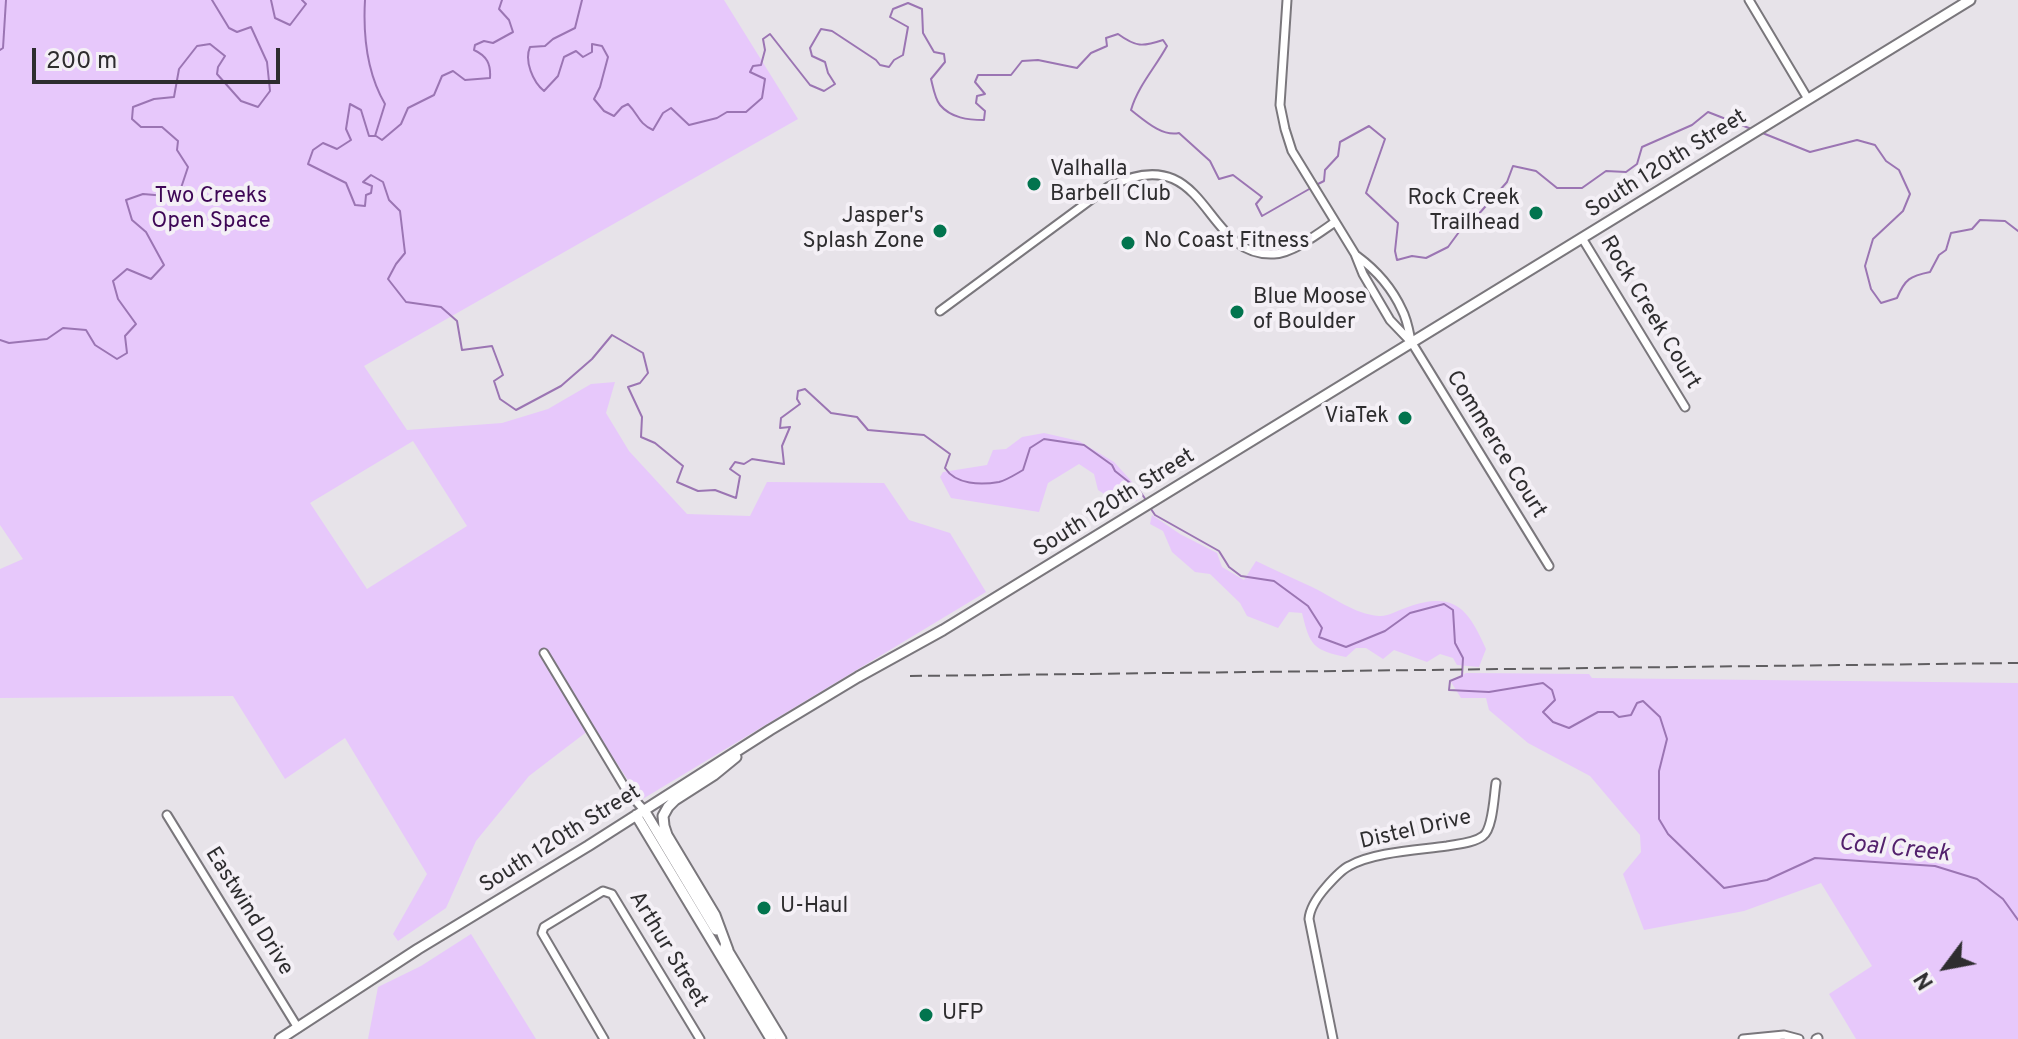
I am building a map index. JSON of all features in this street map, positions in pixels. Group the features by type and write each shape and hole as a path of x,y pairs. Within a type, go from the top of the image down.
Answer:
{"main road":[{"name":"South 120th Street","path":"280,1039 429,942 770,730 943,630 1970,0"},
{"path":"728,950 715,915 667,835 663,816 675,800 714,775 770,730"},
{"path":"640,813 781,1039"},
{"path":"640,813 771,1039"}],"street":[{"path":"1287,0 1280,105 1292,151 1355,254 1390,320 1412,343"},
{"path":"1749,0 1808,99"},
{"path":"940,311 1096,195 1131,176 1158,175 1184,184 1228,235 1246,248 1259,252 1283,252 1335,222"},
{"name":"Rock Creek Court","path":"1582,238 1685,407"},
{"path":"1355,254 1371,266 1404,311 1412,343"},
{"name":"Commerce Court","path":"1412,343 1549,566"},
{"path":"544,653 640,813"},
{"name":"Distel Drive","path":"1333,1039 1309,912 1324,889 1348,866 1370,858 1481,838 1488,831 1496,783"},
{"name":"Eastwind Drive","path":"167,815 298,1028"},
{"name":"Arthur Street","path":"604,1039 542,933 544,927 603,891 612,894 700,1039"},
{"path":"1743,1039 1784,1035 1799,1039"}],"green space":[{"name":"Two Creeks Open Space","path":"0,0 724,0 798,119 364,366 407,430 502,423 548,409 591,384 615,382 606,413 629,451 687,514 750,516 767,482 884,483 909,520 950,533 986,592 641,800 593,727 529,776 476,841 446,908 398,941 393,934 427,874 345,738 285,779 233,696 0,698 0,569 23,559 0,525","holes":["413,441 467,526 367,589 310,503"]},
{"path":"1044,433 1079,441 1114,462 1144,495 1136,501 1120,504 1098,490 1094,474 1079,464 1048,483 1039,512 951,498 940,477 943,472 987,465 993,450 1006,449 1022,437"},
{"path":"1152,515 1217,553 1222,567 1244,580 1256,561 1352,609 1379,616 1424,603 1448,602 1466,613 1486,649 1479,667 1457,665 1453,658 1440,654 1427,662 1394,650 1383,659 1366,648 1356,648 1346,657 1326,652 1315,645 1302,613 1289,612 1278,628 1247,616 1240,603 1210,574 1195,572 1172,552 1163,531 1150,524"},
{"path":"1466,673 1589,674 1592,678 2018,683 2018,1039 1856,1039 1829,994 1872,966 1821,883 1744,911 1644,930 1623,874 1641,852 1640,835 1590,776 1528,743 1489,710 1486,698 1461,698 1451,682"},
{"path":"471,934 536,1039 368,1039 378,987 421,966"}],"waterway":[{"path":"0,50 3,48 6,0"},
{"name":"Coal Creek","path":"0,340 9,343 47,339 63,328 86,330 95,345 117,359 127,353 125,336 136,324 118,299 113,281 127,269 151,279 164,265 146,232 132,220 126,200 143,194 178,197 188,167 177,150 178,141 162,127 141,127 132,119 133,107 154,99 174,97 179,69 197,46 210,44 225,56 217,74 241,101 258,107 270,91 267,62 251,27 237,32 229,28 212,0"},
{"name":"Coal Creek","path":"271,0 275,18 290,25 306,4 302,0"},
{"name":"Coal Creek","path":"365,0 368,54 374,80 385,104 375,136 369,136 361,110 350,104 346,129 351,140 337,149 323,143 313,150 308,164 346,183 355,205 365,206 366,195 371,193 372,186 363,182 371,175 383,182 389,200 400,211 405,253 388,279 406,302 441,307 457,321 462,350 492,346 503,375 494,381 500,399 516,410 561,386 592,359 612,335 643,353 648,373 640,383 628,387 642,417 641,437 655,443 683,466 677,482 698,491 715,490 736,498 740,476 730,469 735,462 744,464 752,459 784,464 782,446 790,427 780,428 781,418 800,404 798,391 805,389 831,413 857,417 868,430 924,435 950,454 945,468 962,481 985,483 1008,478 1023,470 1030,448 1044,439 1084,445 1112,465 1146,500"},
{"path":"376,136 382,140 401,124 408,108 434,95 442,76 453,71 465,80 490,78 487,61 474,50 475,45 484,41 493,43 513,32 509,20 499,9 502,0"},
{"path":"582,0 575,28 545,46 530,47 528,59 533,77 544,91 558,76 564,57 576,51 583,57 592,52 592,44 602,46 608,57 594,99 604,111 614,116 628,104 641,122 653,130 663,113 671,108 689,125 717,118 727,112 746,112 762,98 765,79 750,72 753,66 761,65 765,50 763,39 770,34 810,85 824,91 835,84 825,62 812,56 810,48 821,29 832,31 880,65 889,67 903,55 908,27 890,17 893,9 908,3 922,9 923,33 934,52 944,54 945,62 931,79 938,102 955,115 984,120 985,111 976,103 977,96 985,94 975,82 978,75 1011,75 1022,61 1038,60 1077,68 1091,53 1107,46 1106,38 1118,34 1139,44 1163,40 1167,46 1142,85 1131,110 1160,130 1179,133 1210,161 1219,179 1233,175 1262,197 1256,204 1262,216 1311,188"},
{"path":"1316,185 1324,181 1325,170 1338,156 1340,142 1369,126 1385,139 1366,193 1398,223 1397,260 1412,256 1426,258 1448,247 1507,182 1513,166 1536,171 1557,188 1582,188 1606,171 1626,172 1637,164 1642,147 1692,125 1708,112 1754,130"},
{"path":"1760,132 1810,152 1857,140 1875,145 1886,161 1899,170 1910,194 1903,211 1873,239 1865,266 1871,289 1881,303 1897,298 1909,279 1930,272 1939,255 1946,250 1951,233 1972,229 1980,220 2005,221 2018,231"},
{"name":"Coal Creek","path":"1149,506 1155,515 1219,551 1229,567 1241,576 1274,581 1308,606 1322,628 1319,637 1346,647 1385,631 1410,613 1444,604 1453,610 1455,643 1463,658 1462,676 1450,681 1449,690 1489,692 1543,683 1552,690 1555,700 1543,712 1553,722 1569,728 1598,712 1613,712 1619,717 1631,715 1637,703 1643,701 1660,717 1667,739 1659,771 1659,819 1668,834 1724,888 1767,880 1815,858 1935,866 1977,879 2003,899 2018,920"}],"railway":[{"path":"910,676 2018,663"}],"place":[{"name":"Valhalla Barbell Club","path":"1034,184"},
{"name":"Rock Creek Trailhead","path":"1536,213"},
{"name":"Jasper's Splash Zone","path":"940,231"},
{"name":"No Coast Fitness","path":"1128,243"},
{"name":"Blue Moose of Boulder","path":"1237,312"},
{"name":"ViaTek","path":"1405,418"},
{"name":"U-Haul","path":"764,908"},
{"name":"UFP","path":"926,1015"}]}
